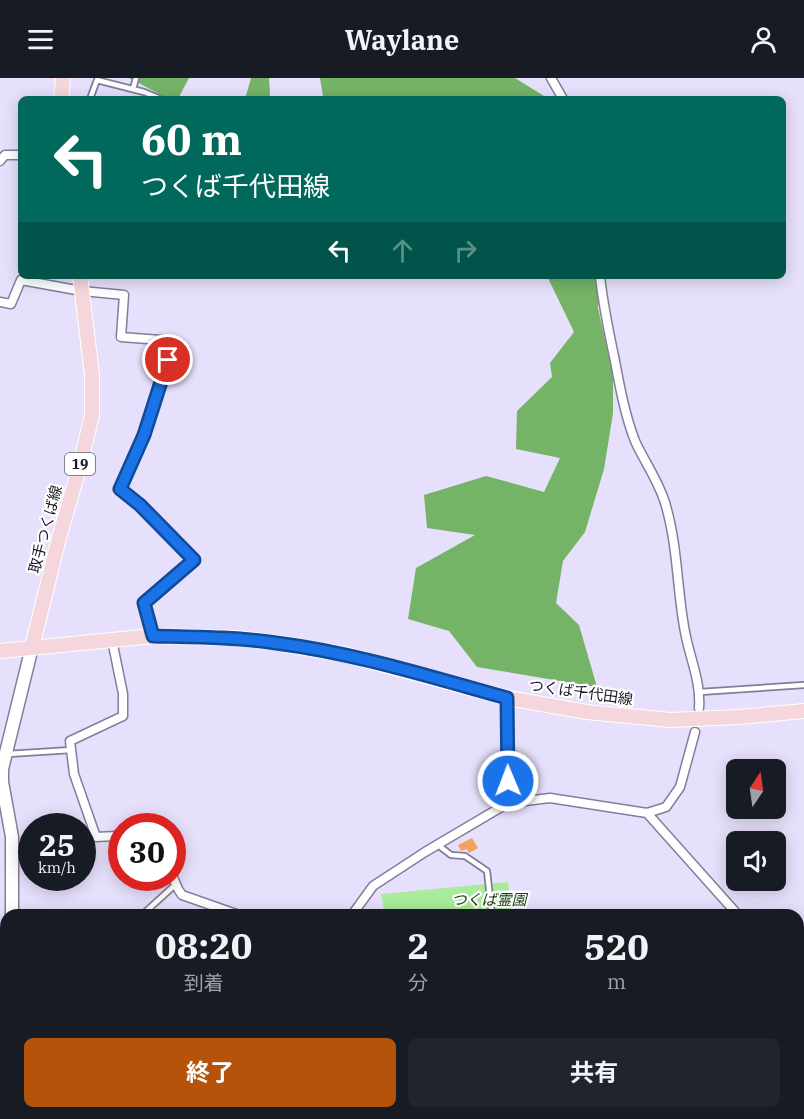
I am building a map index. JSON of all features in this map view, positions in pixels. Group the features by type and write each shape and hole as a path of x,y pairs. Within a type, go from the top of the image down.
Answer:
{"main road":[{"path":"61,96 63,78"},
{"name":"取手つくば線","path":"32,647 92,415 92,375 80,279"},
{"name":"つくば千代田線","path":"0,651 153,636 236,638 347,655 507,698 587,712 670,720 804,711"},
{"path":"12,909 12,837 1,781 5,755 32,647"}],"street":[{"path":"551,78 561,96"},
{"path":"0,161 5,155 18,155"},
{"path":"600,279 621,395 628,421 660,488 666,506 675,547 679,595 686,635 700,692 699,708"},
{"path":"0,302 11,304 21,280 82,291 124,295 122,337 174,341 144,435 120,489 140,505 194,560 144,603 153,636"},
{"path":"108,836 96,837 74,774 70,741 123,716 123,694 112,640"},
{"path":"507,698 508,804"},
{"path":"356,909 373,886 508,804 550,798 647,813 666,807 681,787 695,732"},
{"path":"647,813 733,909"},
{"path":"180,891 182,895 222,909"}],"lane":[{"path":"133,89 136,78"},
{"path":"91,96 97,80 154,96"},
{"path":"700,692 804,685"},
{"path":"5,755 71,750"},
{"path":"438,845 451,855 465,856 487,871 491,909"},
{"path":"149,909 168,891"}],"green space":[{"path":"129,78 189,78 180,96 163,96"},
{"path":"251,78 269,78 270,96 246,96"},
{"path":"320,78 515,78 544,96 323,96"},
{"path":"548,279 599,279 598,308 613,375 613,413 604,469 585,532 563,561 556,603 579,625 597,687 477,667 449,631 408,619 416,568 475,535 427,528 424,495 486,476 544,492 560,458 516,449 517,411 552,377 550,363 574,332"},
{"name":"つくば霊園","path":"508,882 511,909 384,909 381,894"}],"building":[{"path":"472,838 478,848 469,853 467,849 461,851 458,845"}],"route":[{"path":"168,360 144,435 120,489 140,505 194,560 144,603 153,636 236,638 347,655 507,698 508,781"}]}
